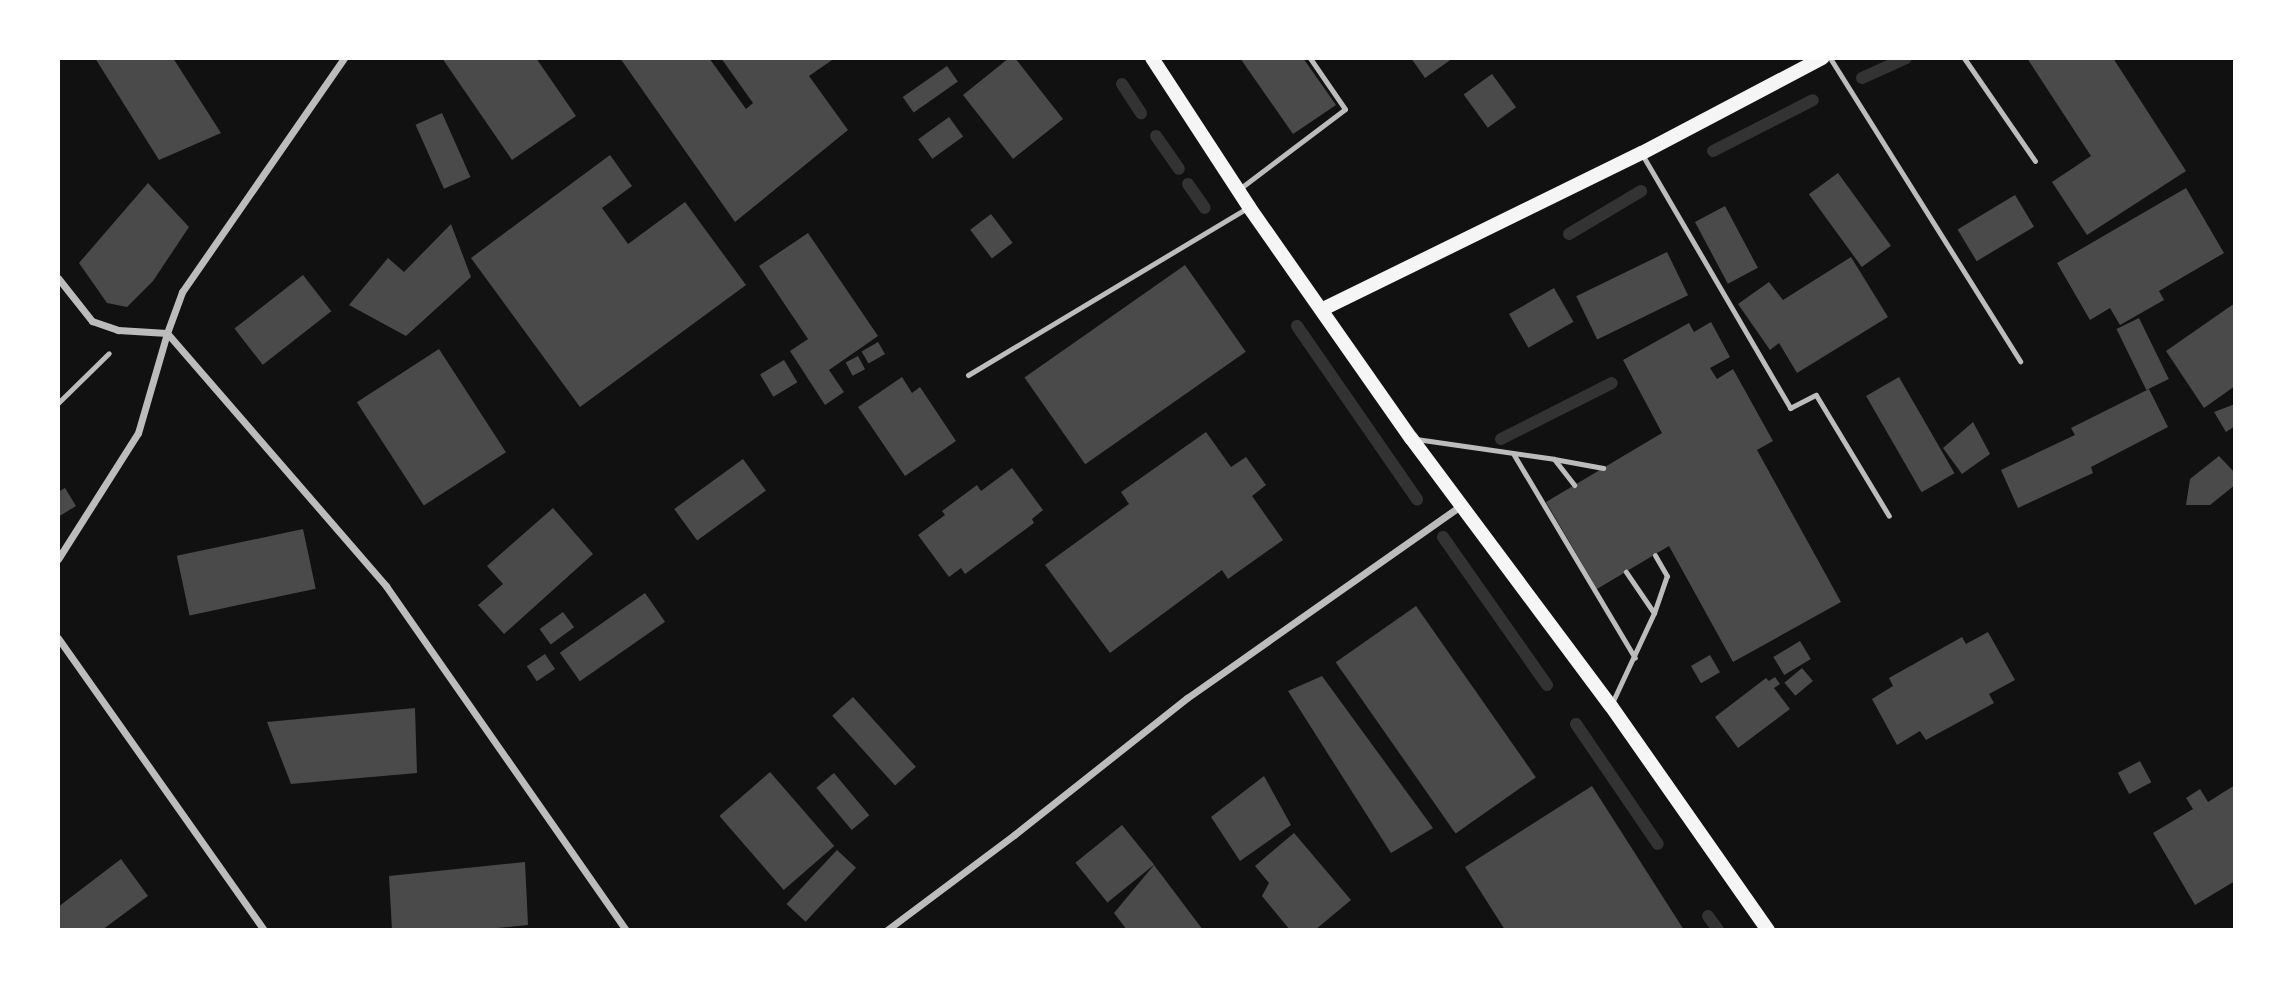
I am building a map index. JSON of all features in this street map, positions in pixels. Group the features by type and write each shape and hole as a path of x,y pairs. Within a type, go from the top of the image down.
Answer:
{"main road":[{"path":"1152,58 1249,207 1411,438 1611,706 1768,930"},
{"path":"1323,309 1642,153 1822,58"}],"street":[{"path":"58,559 138,432 182,292 344,58"},
{"path":"58,278 92,321 118,330 167,333 386,586 626,930"},
{"path":"887,930 1014,835 1186,698 1463,505"},
{"path":"58,638 264,930"}],"lane":[{"path":"1238,190 1345,108 1310,58"},
{"path":"1830,58 2020,361"},
{"path":"1964,58 2035,161"},
{"path":"1642,153 1790,408 1816,395 1889,516"},
{"path":"968,375 1249,207"},
{"path":"58,403 109,353"},
{"path":"1411,438 1603,468"},
{"path":"1514,455 1635,657"},
{"path":"1554,460 1574,485"},
{"path":"1611,706 1654,613 1667,576 1655,555"},
{"path":"1626,572 1654,613"}],"building":[{"path":"95,58 173,58 221,133 159,160"},
{"path":"442,58 536,58 576,116 512,160"},
{"path":"620,58 709,58 746,109 753,103 721,58 835,58 809,76 848,130 735,222"},
{"path":"1009,58 1015,58 1063,119 1013,159 963,95"},
{"path":"1240,58 1303,58 1336,105 1293,134"},
{"path":"1411,58 1453,58 1425,78"},
{"path":"2027,58 2113,58 2186,171 2087,235 2052,182 2091,156"},
{"path":"947,66 958,82 914,113 903,97"},
{"path":"1492,74 1516,107 1488,128 1464,95"},
{"path":"442,113 470,177 444,189 416,125"},
{"path":"949,117 963,136 932,159 918,139"},
{"path":"610,155 632,186 602,208 628,244 685,202 746,285 580,407 471,258"},
{"path":"1838,173 1891,246 1862,267 1809,194"},
{"path":"148,183 189,227 153,281 127,307 107,303 79,263"},
{"path":"2186,188 2224,253 2159,291 2164,300 2120,325 2110,308 2090,320 2057,263"},
{"path":"2015,195 2034,227 1977,261 1958,230"},
{"path":"1725,206 1758,268 1728,284 1695,222"},
{"path":"991,214 1013,243 992,258 970,230"},
{"path":"451,224 471,277 406,336 349,305 388,258 404,272"},
{"path":"808,233 878,336 829,370 844,392 825,405 790,351 808,339 759,266"},
{"path":"1667,252 1688,295 1597,339 1576,296"},
{"path":"1851,257 1888,317 1797,373 1779,343 1770,350 1738,304 1769,282 1783,300"},
{"path":"1185,265 1246,352 1085,464 1024,377"},
{"path":"303,275 331,311 263,365 234,329"},
{"path":"1554,288 1574,322 1528,348 1509,314"},
{"path":"2235,303 2235,386 2204,408 2166,351"},
{"path":"2139,318 2169,379 2146,390 2117,329"},
{"path":"1711,322 1730,357 1710,368 1717,379 1733,369 1773,441 1757,450 1841,602 1733,662 1669,546 1597,589 1546,502 1662,433 1623,360 1689,323 1694,332"},
{"path":"878,342 885,354 869,364 862,352"},
{"path":"439,349 506,452 424,506 357,402"},
{"path":"858,356 865,369 853,376 846,363"},
{"path":"784,360 797,382 773,397 760,374"},
{"path":"902,377 912,393 920,387 956,441 905,476 858,407"},
{"path":"1899,377 1954,473 1922,492 1866,396"},
{"path":"2149,389 2168,427 2091,467 2093,473 2018,508 2001,470 2075,435 2071,428"},
{"path":"2235,404 2235,426 2226,432 2214,412"},
{"path":"1973,422 1990,454 1962,474 1943,448"},
{"path":"1206,432 1231,467 1246,457 1266,485 1252,496 1283,540 1228,579 1222,570 1110,653 1045,565 1129,504 1121,492"},
{"path":"2219,456 2235,473 2235,485 2210,505 2186,505 2190,479"},
{"path":"743,459 766,491 697,541 674,509"},
{"path":"1012,468 1043,510 1032,519 1034,523 965,574 961,568 949,577 918,535 945,515 942,511 977,485 981,491"},
{"path":"65,488 76,506 58,517 58,492"},
{"path":"553,508 593,554 504,634 478,605 503,584 487,566"},
{"path":"303,529 316,589 190,615 177,556"},
{"path":"645,593 665,622 580,681 560,653"},
{"path":"1416,606 1536,777 1456,833 1336,662"},
{"path":"563,612 574,627 551,644 540,629"},
{"path":"1988,632 2015,680 1989,694 1994,703 1926,740 1920,731 1897,745 1872,699 1893,686 1889,678 1962,637 1966,644"},
{"path":"1800,641 1811,659 1784,675 1773,657"},
{"path":"545,654 555,669 537,681 527,666"},
{"path":"1710,655 1720,672 1701,683 1691,666"},
{"path":"1802,668 1813,681 1795,696 1784,683"},
{"path":"1322,676 1433,828 1391,853 1288,691"},
{"path":"1775,677 1780,684 1774,688 1790,709 1738,748 1715,717 1766,678 1769,681"},
{"path":"853,697 916,767 895,786 832,716"},
{"path":"415,708 417,773 291,784 267,722"},
{"path":"2140,761 2151,782 2129,794 2118,773"},
{"path":"770,772 834,846 784,890 719,816"},
{"path":"834,773 869,815 852,830 816,788"},
{"path":"1264,776 1291,825 1240,861 1211,817"},
{"path":"2235,785 2235,881 2195,905 2153,833 2193,809 2186,798 2200,789 2208,802"},
{"path":"1592,786 1684,930 1505,930 1465,867"},
{"path":"1122,825 1154,865 1107,902 1075,863"},
{"path":"1294,833 1351,900 1315,930 1290,930 1262,896 1269,883 1255,866"},
{"path":"837,850 856,868 806,922 787,904"},
{"path":"121,859 148,896 102,930 58,930 58,907"},
{"path":"525,862 528,925 477,930 392,930 389,876"},
{"path":"1154,865 1203,930 1127,930 1114,913"}],"waterway":[{"path":"1862,78 1906,58"},
{"path":"1122,84 1141,113"},
{"path":"1713,151 1813,100"},
{"path":"1156,136 1179,169"},
{"path":"1188,184 1205,208"},
{"path":"1569,234 1641,191"},
{"path":"1297,326 1417,499"},
{"path":"1501,439 1612,383"},
{"path":"1443,537 1547,685"},
{"path":"1576,724 1658,844"},
{"path":"1708,916 1718,930"}]}
